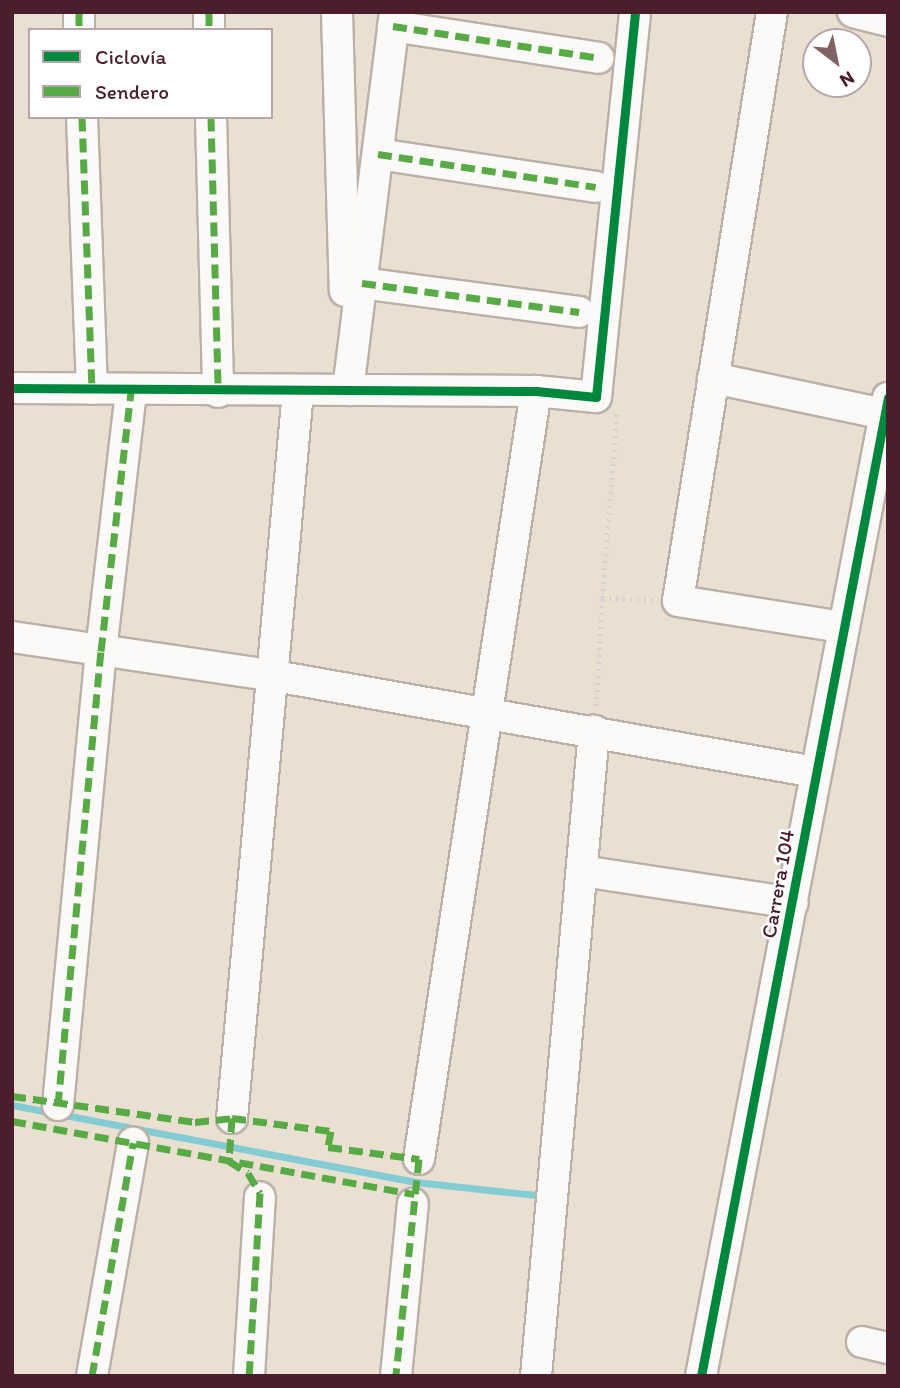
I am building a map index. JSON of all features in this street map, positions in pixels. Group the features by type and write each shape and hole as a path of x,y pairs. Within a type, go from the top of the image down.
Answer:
{"street":[{"path":"337,12 348,390"},
{"path":"12,388 131,392 536,391 596,397 635,12"},
{"path":"772,12 678,601 842,627"},
{"path":"853,12 888,20"},
{"path":"348,390 394,19 599,58"},
{"path":"82,119 92,389"},
{"path":"211,119 218,392"},
{"path":"378,153 596,187"},
{"path":"362,284 579,312"},
{"path":"713,378 886,406"},
{"path":"419,1160 483,715 536,391"},
{"path":"58,1105 101,651 131,392"},
{"path":"232,1118 275,676 298,392"},
{"name":"Carrera 104","path":"701,1376 886,406"},
{"path":"12,637 275,676 815,772"},
{"path":"536,1376 594,731"},
{"path":"582,871 793,903"},
{"path":"92,1376 133,1143"},
{"path":"249,1376 260,1197"},
{"path":"396,1376 414,1204"}],"path":[{"path":"594,731 618,399 596,397"},
{"path":"602,598 678,601"}],"waterway":[{"path":"12,1105 416,1182 545,1196"}],"marked path":[{"path":"79,12 79,28"},
{"path":"209,12 209,28"},
{"path":"393,26 599,58"},
{"path":"82,119 92,389"},
{"path":"211,119 218,392"},
{"path":"378,154 596,187"},
{"path":"362,283 579,312"},
{"path":"58,1105 101,651 131,392"},
{"path":"12,1096 195,1122 232,1118 331,1131 328,1147 419,1159 396,1376"},
{"path":"232,1118 229,1161 248,1173 260,1193 249,1376"},
{"path":"12,1121 414,1194"},
{"path":"92,1376 133,1143"}],"cycle path":[{"path":"12,388 536,391 596,397 635,12"},
{"path":"701,1376 888,398"}]}
